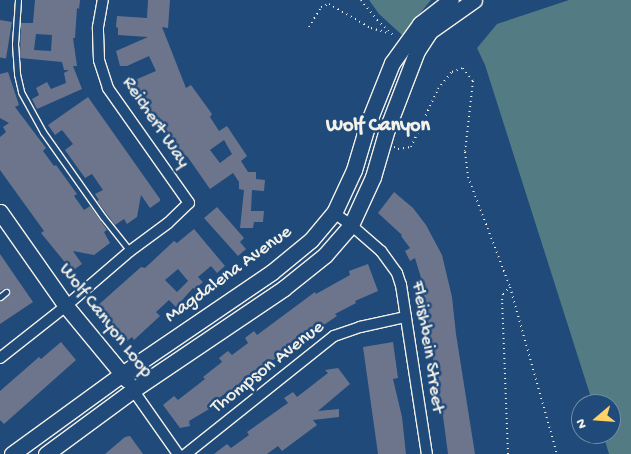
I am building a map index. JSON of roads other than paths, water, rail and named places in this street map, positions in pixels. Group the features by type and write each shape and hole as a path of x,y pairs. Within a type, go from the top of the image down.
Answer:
{"street":[{"name":"Reichert Way","path":"103,0 98,27 99,60 108,88 189,203 168,223 130,251"},
{"name":"Magdalena Avenue","path":"12,454 122,374 272,272 311,240 334,214 354,170 368,122 392,63 420,24 451,0"},
{"path":"46,454 133,390 284,288 325,255 351,224 372,177 416,51 430,31 474,0"},
{"name":"Wolf Canyon Loop","path":"0,212 66,306 122,374 178,454"},
{"name":"Fleishbein Street","path":"334,214 351,224 380,251 397,273 406,317 427,454"},
{"path":"0,358 66,306 130,251"},
{"name":"Thompson Avenue","path":"186,454 334,336 360,326 406,317"}],"lane":[{"path":"18,0 15,44 17,74 21,92 43,132 100,214 130,251"},
{"path":"0,297 6,292"}],"district":[{"name":"Wolf Canyon","path":"378,126"}]}
